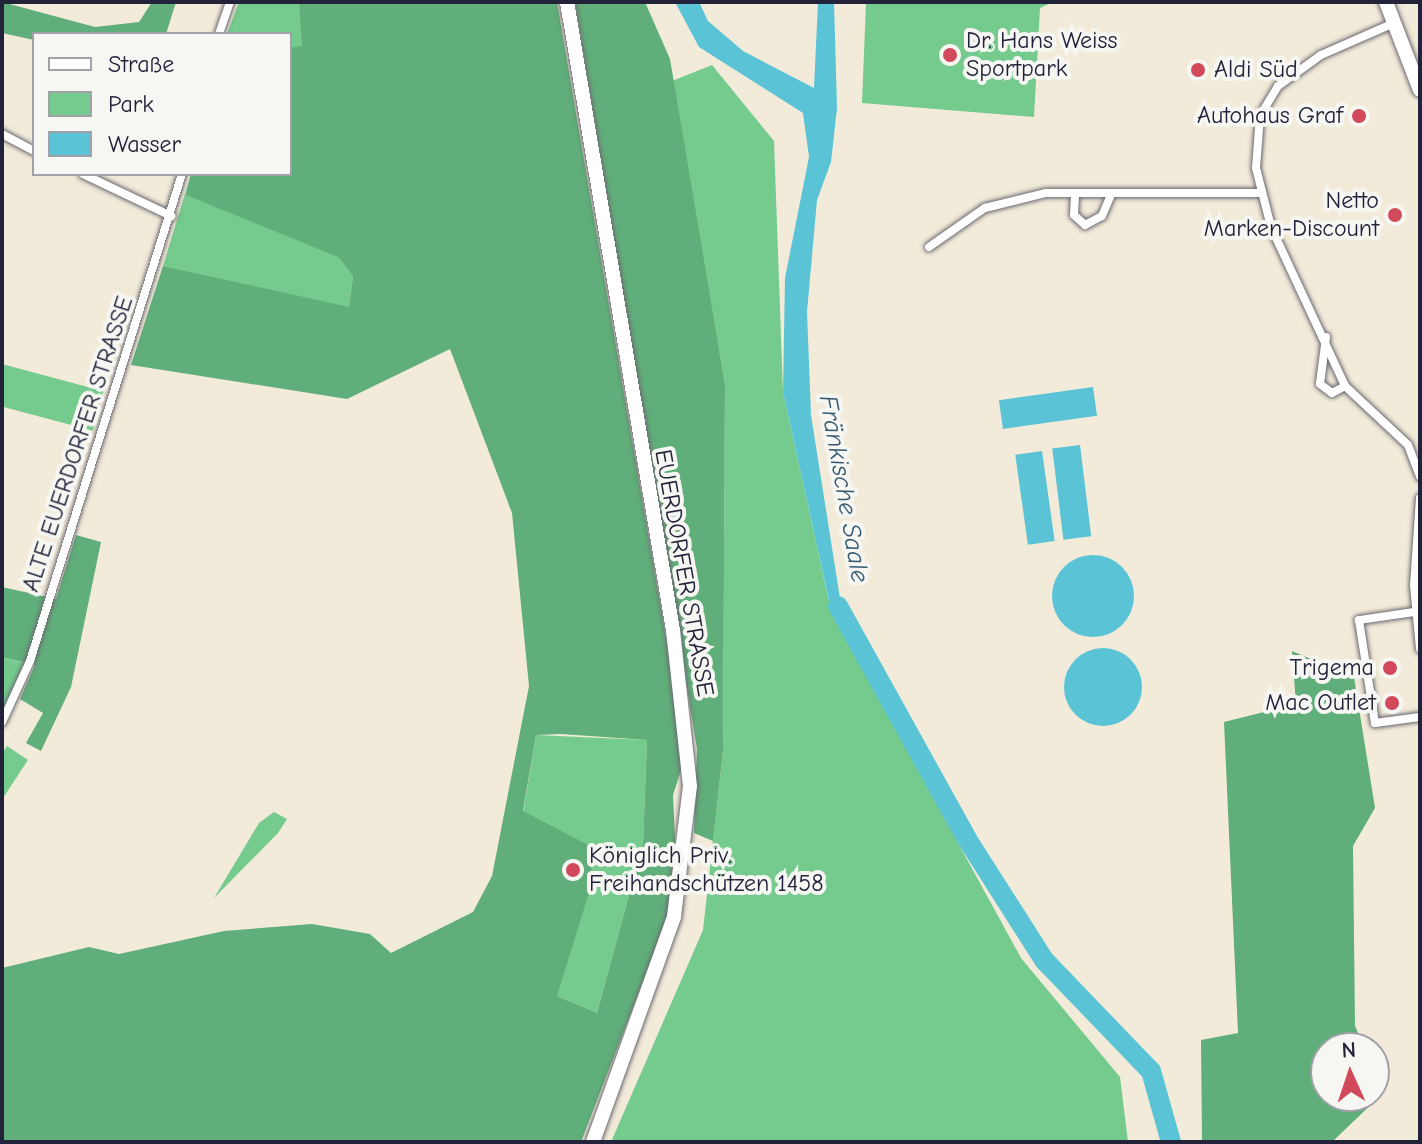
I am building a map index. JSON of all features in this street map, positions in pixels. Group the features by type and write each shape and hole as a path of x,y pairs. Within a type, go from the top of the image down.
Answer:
{"main road":[{"name":"EUERDORFER STRASSE","path":"567,2 673,630 690,786 670,931 593,1142"},
{"path":"1386,2 1420,90"}],"street":[{"path":"220,32 230,2"},
{"path":"1394,23 1321,55 1278,86 1257,131 1258,193 1326,337 1345,386 1408,445 1420,477"},
{"path":"2,134 32,150"},
{"path":"87,176 171,216"},
{"name":"ALTE EUERDORFER STRASSE","path":"2,722 30,661 181,176"},
{"path":"929,247 1009,199 1075,195 1258,193"},
{"path":"1075,195 1074,215 1085,225 1102,216 1110,197"},
{"path":"1326,337 1320,384 1332,393 1345,386"},
{"path":"1420,498 1414,612 1420,649"},
{"path":"1414,612 1359,620 1375,723 1420,717"}],"green space":[{"path":"2,2 95,27 139,22 152,2 176,2 167,32 32,32 32,40 2,33"},
{"path":"239,2 299,2 338,257 353,276 349,308 163,266 190,176 292,176 292,32 228,32"},
{"path":"299,2 557,2 679,714 683,764 673,795 676,861 669,914 581,1142 2,1142 2,968 89,947 119,954 224,931 312,924 370,934 391,953 473,912 492,876 529,686 512,513 450,349 347,399 131,365 163,266 349,307 353,276 338,257 186,195 191,176 292,176 292,48 302,46","holes":["536,735 647,740 643,844 597,1013 557,996 591,886 592,847 523,811"]},
{"path":"575,2 645,2 670,59 725,385 723,751 713,841 694,833 697,749"},
{"name":"Dr. Hans Weiss Sportpark","path":"866,2 1053,2 1040,8 1034,117 862,103"},
{"path":"712,65 774,141 783,392 831,611 1021,958 1120,1077 1128,1142 611,1142 703,930 723,751 725,385 672,81"},
{"path":"2,364 103,391 93,431 2,406"},
{"path":"76,535 101,542 71,687 41,751 26,743 43,713 20,699 35,665 2,657 2,587 56,599"},
{"path":"1292,651 1354,677 1375,808 1353,846 1355,1026 1358,1032 1310,1032 1310,1112 1363,1112 1332,1142 1202,1142 1201,1040 1238,1033 1224,722 1296,704"},
{"path":"2,657 25,663 2,714"},
{"name":"Königlich Priv. Freihandschützen 1458","path":"536,735 647,740 643,844 597,1013 557,996 516,856"},
{"path":"7,746 28,760 3,798 2,754"},
{"path":"274,812 287,819 278,833 214,898 259,823"}],"water":[{"path":"675,2 699,2 708,21 743,51 814,88 818,2 834,2 837,108 831,162 817,200 807,312 811,415 845,630 831,610 783,392 785,278 809,157 803,113 699,47"},
{"path":"1093,387 1097,416 1003,429 999,400"},
{"path":"1080,445 1091,536 1063,540 1052,448"},
{"path":"1042,451 1055,541 1028,545 1015,455"},
{"path":"1093,555 1109,558 1122,567 1131,580 1134,596 1131,612 1122,625 1109,634 1093,637 1077,634 1064,625 1055,612 1052,596 1055,580 1064,567 1077,558"},
{"path":"1103,648 1118,651 1131,659 1139,672 1142,687 1139,702 1131,715 1118,723 1103,726 1088,723 1075,715 1067,702 1064,687 1067,672 1075,659 1088,651"}],"waterway":[{"name":"Fränkische Saale","path":"838,606 967,839 1044,960 1151,1071 1171,1142"}],"place":[{"name":"Dr. Hans Weiss Sportpark","path":"950,55"},
{"name":"Aldi Süd","path":"1198,70"},
{"name":"Autohaus Graf","path":"1359,116"},
{"name":"Netto Marken-Discount","path":"1395,215"},
{"name":"Trigema","path":"1390,668"},
{"name":"Mac Outlet","path":"1392,703"},
{"name":"Königlich Priv. Freihandschützen 1458","path":"573,870"}]}
